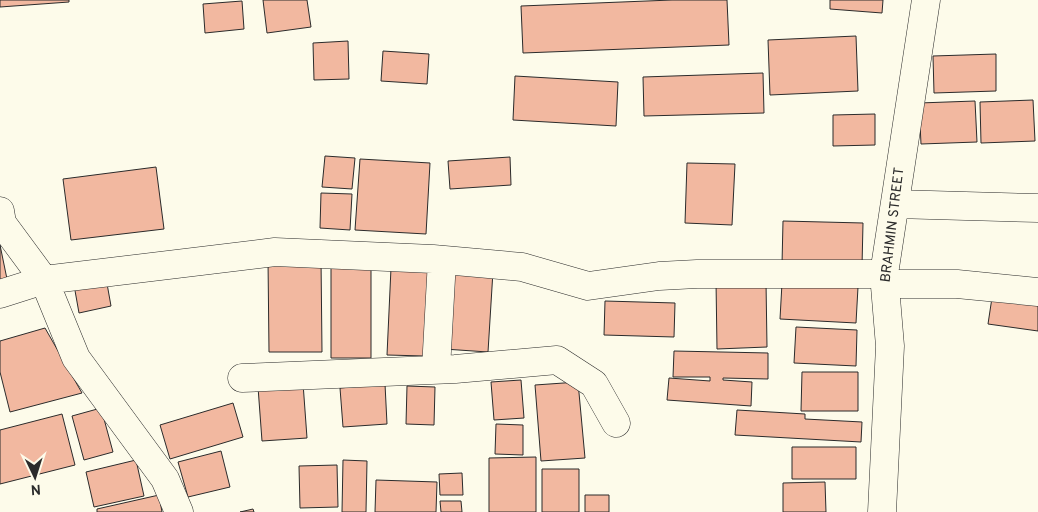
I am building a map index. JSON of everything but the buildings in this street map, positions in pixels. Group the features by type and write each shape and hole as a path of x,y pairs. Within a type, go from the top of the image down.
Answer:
{"street":[{"name":"BRAHMIN STREET","path":"882,512 890,346 884,279 926,0"},
{"path":"895,204 1038,208"},
{"path":"0,211 2,223 44,280 76,358 165,478 179,512"},
{"path":"0,294 44,280 275,252 442,260 522,267 588,286 659,276 698,274 884,279 1038,292"},
{"path":"436,369 442,260"},
{"path":"242,378 436,369 557,360 594,384 616,423"}]}
